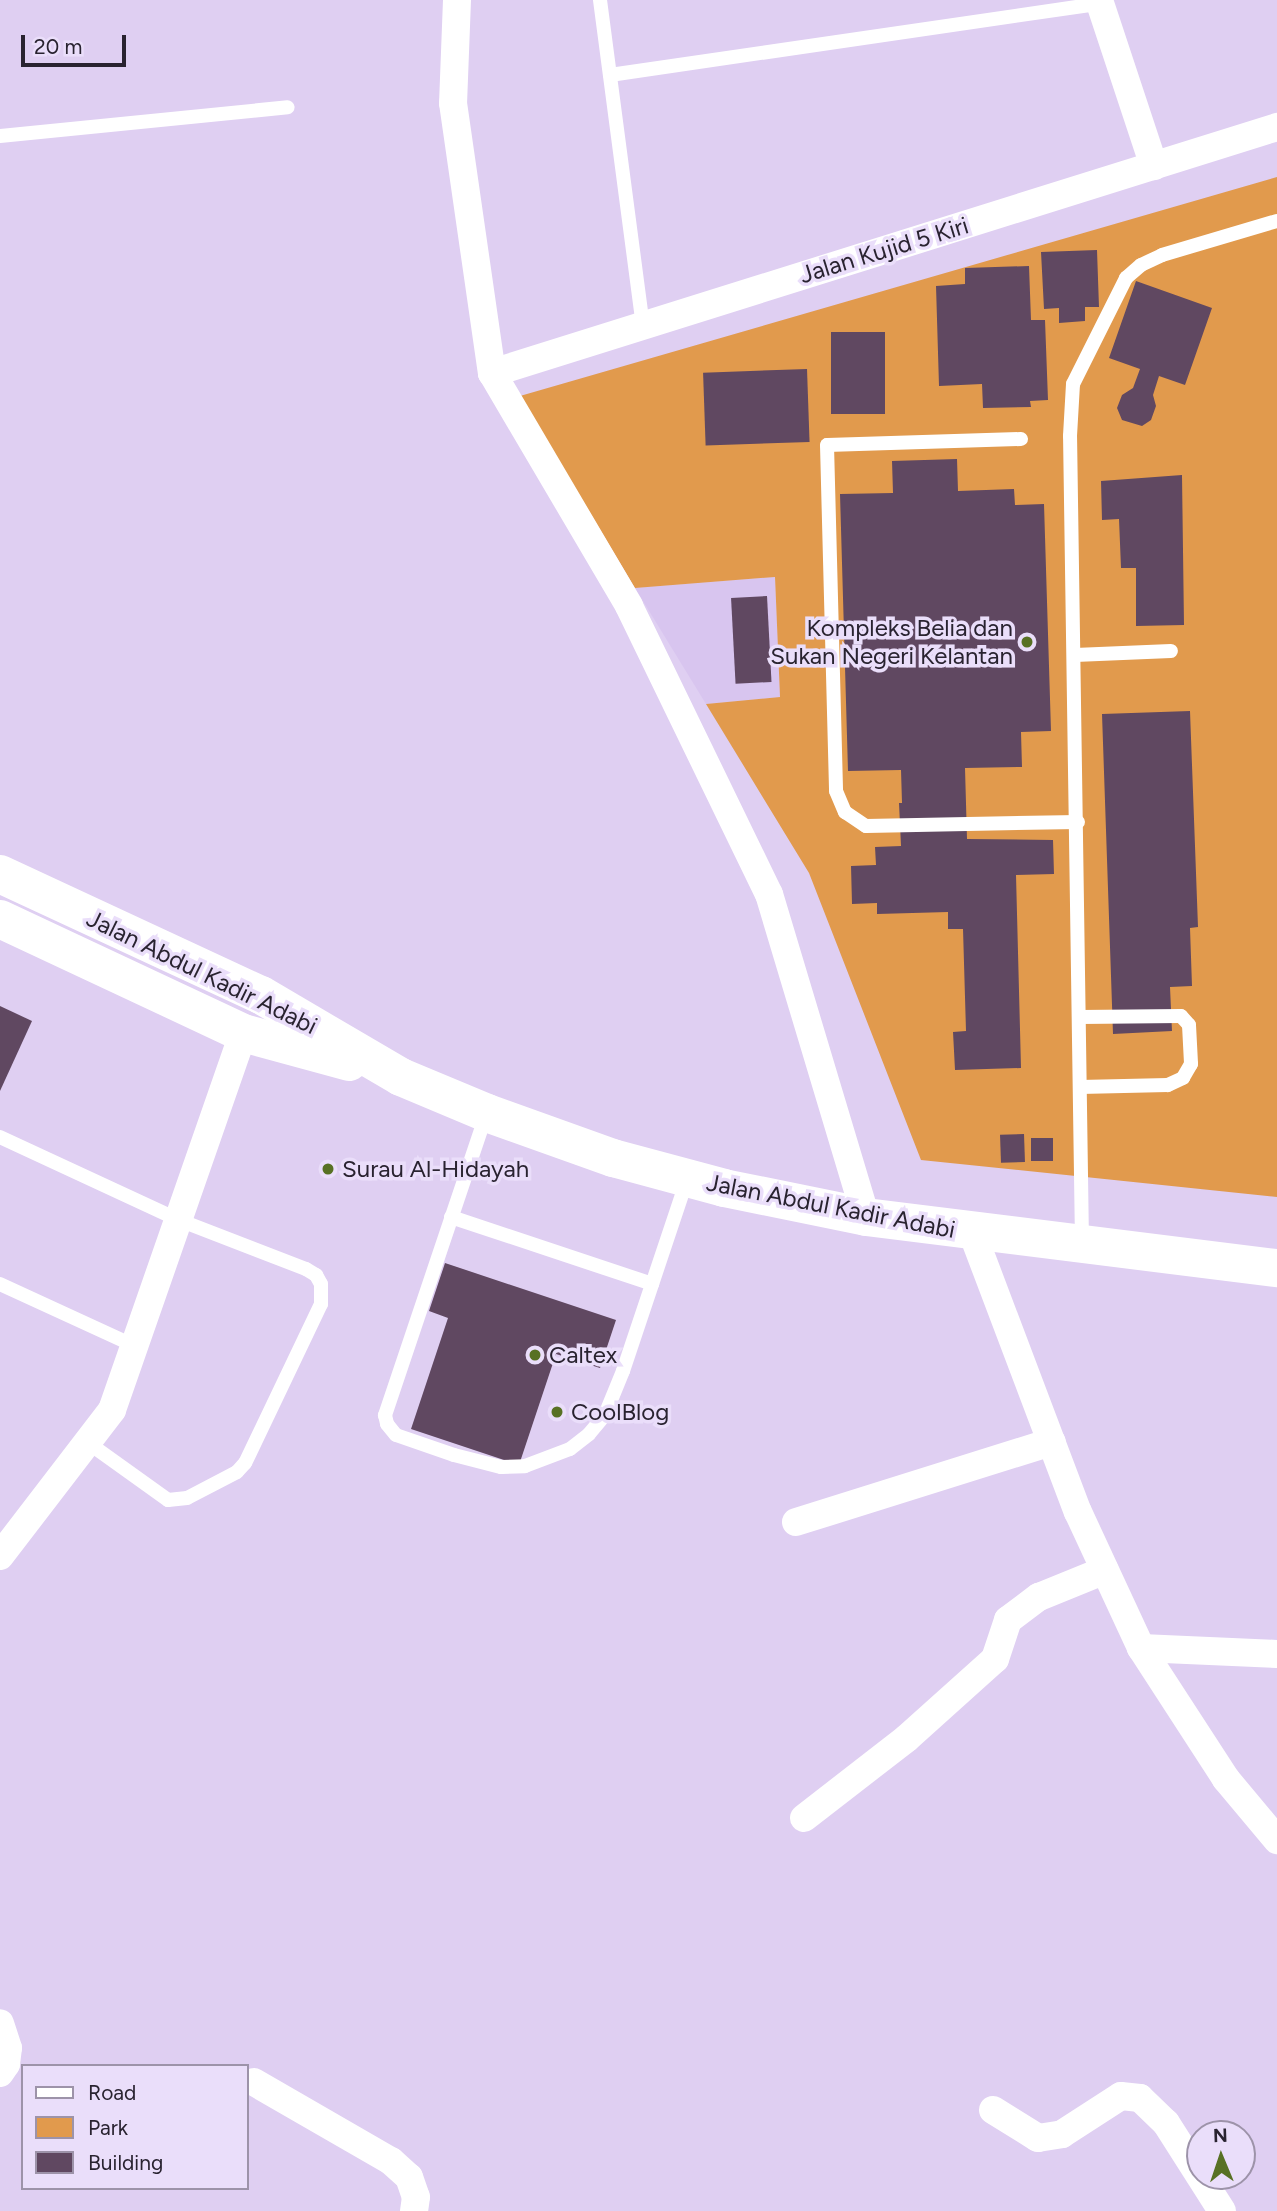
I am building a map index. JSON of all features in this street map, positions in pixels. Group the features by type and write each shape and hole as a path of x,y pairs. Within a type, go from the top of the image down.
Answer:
{"main road":[{"name":"Jalan Abdul Kadir Adabi","path":"0,874 261,995 401,1077"},
{"name":"Jalan Abdul Kadir Adabi","path":"0,919 243,1033 401,1077 487,1113 613,1158 687,1179 866,1217 1277,1268"}],"street":[{"path":"457,0 453,103 492,373 629,606 769,894 866,1217"},
{"path":"1105,1 1154,166"},
{"name":"Jalan Kujid 5 Kiri","path":"492,373 1277,128"},
{"path":"0,1556 112,1410 243,1033"},
{"path":"972,1232 1078,1512 1142,1648 1226,1779 1277,1840"},
{"path":"796,1522 1052,1442"},
{"path":"804,1818 907,1738 995,1659 1008,1620 1039,1597 1105,1570"},
{"path":"1142,1648 1277,1654"},
{"path":"0,2023 8,2048 6,2064 0,2073"},
{"path":"254,2082 391,2161 409,2177 416,2197 414,2211"},
{"path":"993,2110 1038,2138 1062,2134 1121,2096 1140,2098 1166,2123 1222,2211"}],"lane":[{"path":"600,0 643,326"},
{"path":"610,75 1105,1"},
{"path":"0,136 288,107"},
{"path":"1082,1245 1078,822 1070,436 1073,384 1126,278 1140,265 1162,255 1277,221"},
{"path":"1021,439 827,445 836,791 845,812 866,827 1078,822"},
{"path":"1075,655 1171,651"},
{"path":"1080,1017 1181,1016 1189,1024 1191,1064 1183,1078 1168,1085 1080,1087"},
{"path":"487,1113 385,1415 391,1431 402,1438 501,1467 525,1466 570,1449 605,1415 687,1179"},
{"path":"0,1137 179,1220 306,1269 316,1275 321,1284 321,1304 244,1463 232,1475 187,1498 169,1500 87,1442"},
{"path":"451,1217 652,1284"},
{"path":"0,1283 135,1346"}],"shaded area":[{"path":"775,577 780,697 706,704 635,588"}],"green space":[{"name":"Kompleks Belia dan Sukan Negeri Kelantan","path":"1277,177 1277,1197 921,1160 809,873 706,704 780,697 775,577 635,588 520,396"}],"building":[{"path":"1097,250 1099,307 1085,307 1085,321 1059,323 1059,308 1044,309 1041,252"},
{"path":"1029,266 1031,320 1045,320 1048,400 1030,401 1031,407 983,408 982,384 939,386 936,286 965,284 965,268"},
{"path":"1136,281 1212,308 1185,385 1159,376 1153,395 1156,406 1151,420 1142,426 1122,420 1117,408 1122,395 1133,388 1140,369 1109,358"},
{"path":"831,332 885,332 885,414 831,414"},
{"path":"807,369 810,442 706,446 703,373"},
{"path":"957,459 958,491 1014,489 1015,505 1044,504 1051,731 1021,732 1022,767 965,768 967,839 1053,840 1054,874 1016,875 1021,1068 955,1070 953,1032 966,1031 963,929 948,929 948,912 877,914 877,903 852,904 851,866 876,865 875,847 901,846 899,803 902,803 901,770 848,771 840,494 893,493 892,461"},
{"path":"1182,475 1184,625 1136,626 1136,568 1121,568 1119,519 1102,520 1101,481"},
{"path":"767,596 772,682 736,684 731,598"},
{"path":"1190,711 1198,927 1190,928 1192,986 1170,987 1172,1031 1113,1034 1102,714"},
{"path":"0,1006 32,1021 0,1091"},
{"path":"1024,1134 1025,1162 1001,1163 1000,1135"},
{"path":"1031,1138 1053,1138 1053,1161 1031,1161"},
{"path":"445,1263 616,1320 600,1368 556,1354 519,1465 411,1429 448,1318 429,1311"}],"place":[{"name":"Kompleks Belia dan Sukan Negeri Kelantan","path":"1027,642"},
{"name":"Surau Al-Hidayah","path":"328,1169"},
{"name":"Caltex","path":"535,1355"},
{"name":"CoolBlog","path":"557,1412"}]}
